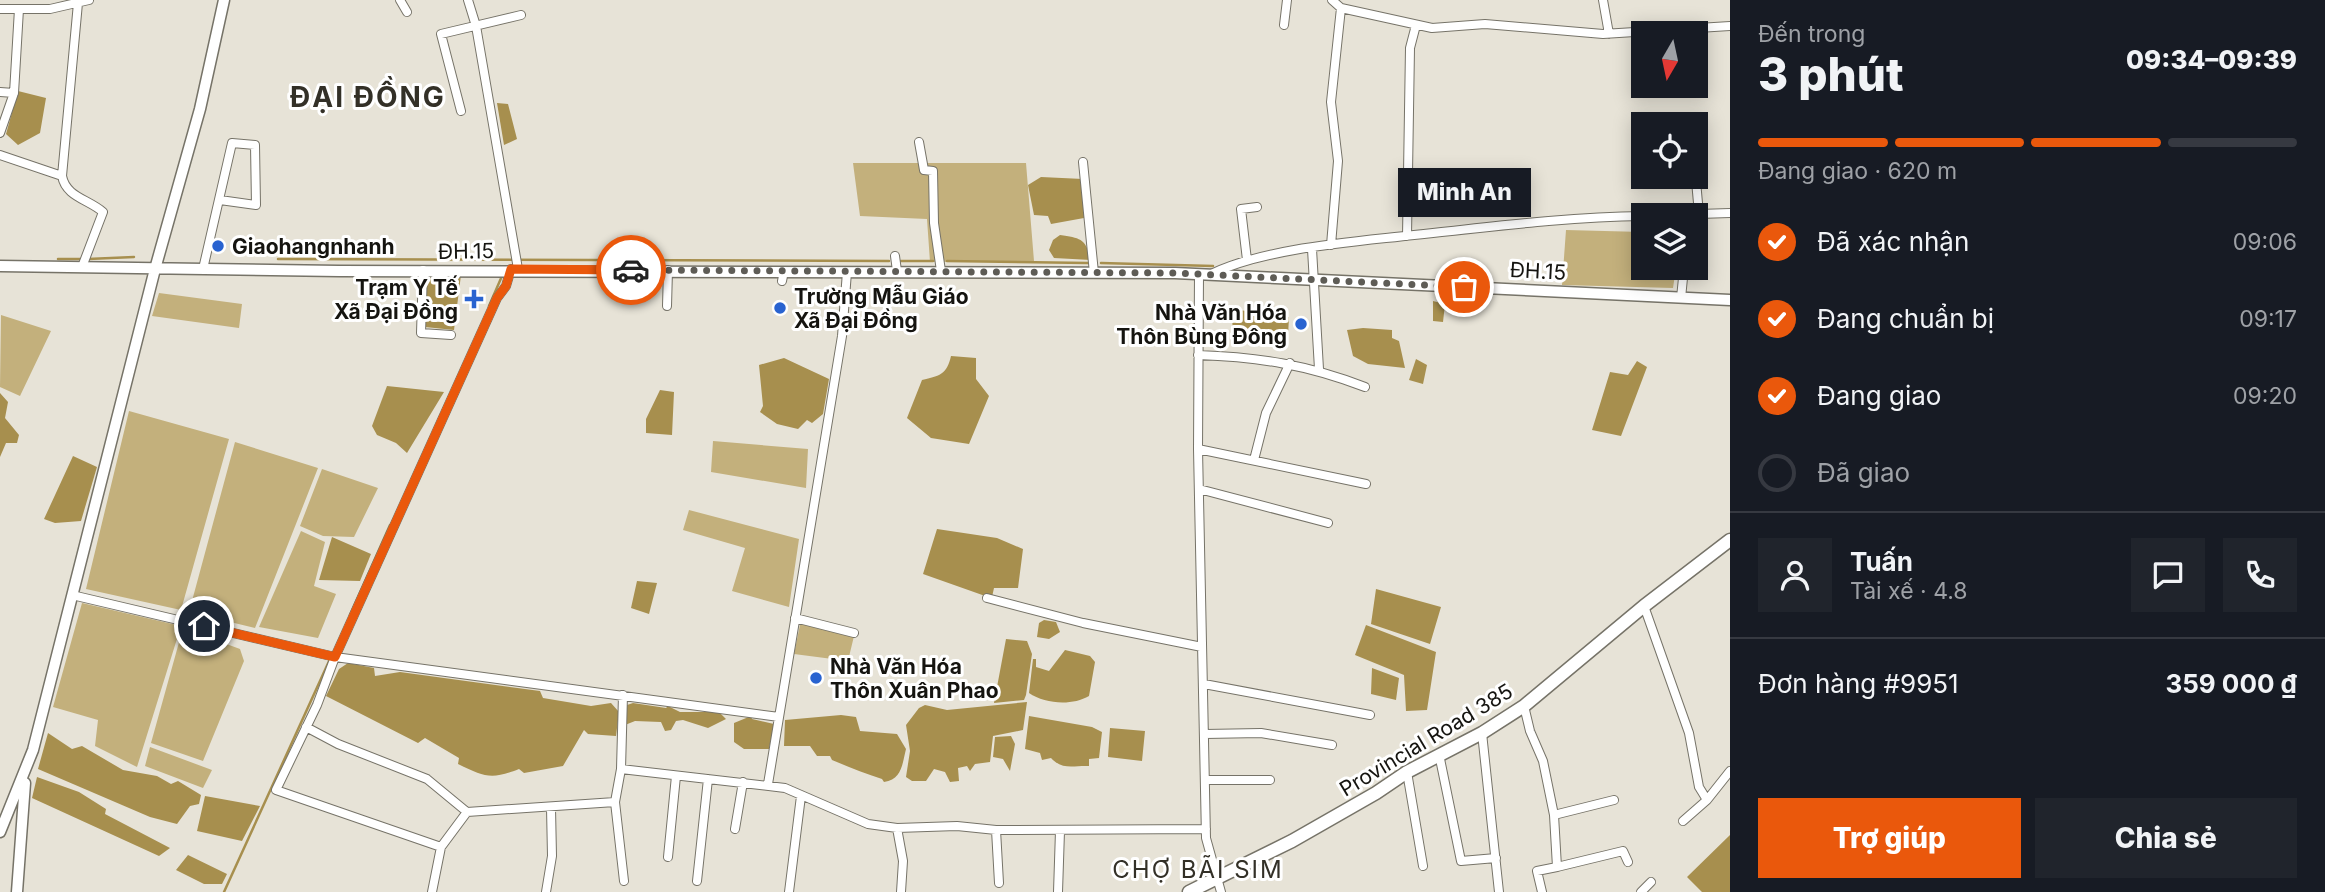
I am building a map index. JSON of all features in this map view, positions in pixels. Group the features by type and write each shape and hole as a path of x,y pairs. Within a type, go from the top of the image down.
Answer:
{"main road":[{"path":"0,832 26,770 155,269 200,109 224,0"},
{"name":"ĐH.15","path":"0,266 368,273 475,273 514,269 668,270 783,276 897,271 1204,274 1730,300"},
{"name":"Provincial Road 385","path":"1189,892 1301,835 1407,772 1482,733 1524,706 1644,606 1730,540"},
{"path":"17,892 26,770"}],"street":[{"path":"0,9 50,9 89,0"},
{"path":"400,0 407,12"},
{"path":"441,847 276,790 497,298 514,269 476,26 468,0"},
{"path":"1284,24 1287,0"},
{"path":"1332,0 1341,8 1432,28 1504,25 1609,34 1730,26"},
{"path":"1603,0 1609,34"},
{"path":"78,3 62,176 64,187 69,192 103,212 82,267"},
{"path":"1331,245 1338,161 1331,102 1341,8"},
{"path":"0,133 14,93 19,9"},
{"path":"461,111 441,34 521,15"},
{"path":"1407,236 1410,48 1416,25"},
{"path":"0,92 14,93"},
{"path":"919,142 924,170 933,171 934,223 941,271"},
{"path":"203,269 232,143 255,145 256,205 220,200"},
{"path":"0,155 62,176"},
{"path":"1083,162 1094,273"},
{"path":"1247,260 1241,209 1257,207"},
{"path":"1708,214 1730,213"},
{"path":"1221,892 1206,829 1202,647 1205,609 1198,449 1198,355 1204,274 1247,260 1331,245 1631,217"},
{"path":"1312,249 1319,369"},
{"path":"894,256 897,271"},
{"path":"667,306 668,270"},
{"path":"423,271 421,333 451,335"},
{"path":"768,785 842,336 847,272"},
{"path":"1681,298 1683,280"},
{"path":"1198,355 1290,363 1319,369 1366,387"},
{"path":"1254,460 1266,413 1290,363"},
{"path":"1198,449 1366,484"},
{"path":"1199,489 1328,523"},
{"path":"72,595 335,657 779,718"},
{"path":"987,598 1083,623 1202,647"},
{"path":"1644,606 1689,733 1699,787 1707,800"},
{"path":"795,618 854,633"},
{"path":"1204,684 1370,715"},
{"path":"623,695 621,769 615,802 624,881"},
{"path":"1524,706 1530,731 1543,761 1554,815 1557,867"},
{"path":"306,727 338,744 427,779 467,812 615,802"},
{"path":"1205,734 1261,733 1332,745"},
{"path":"1482,733 1499,892"},
{"path":"1439,754 1461,862 1496,858"},
{"path":"621,769 768,785 868,824 897,828 957,826 1059,831 1206,829"},
{"path":"1683,821 1707,800 1730,771"},
{"path":"1407,772 1423,866"},
{"path":"668,858 676,776"},
{"path":"697,881 708,779"},
{"path":"1206,780 1270,780"},
{"path":"735,829 743,782"},
{"path":"789,892 801,796"},
{"path":"1554,815 1614,800"},
{"path":"546,892 552,856 551,808"},
{"path":"432,892 441,847 467,812"},
{"path":"897,828 903,861 901,892"},
{"path":"996,830 999,883"},
{"path":"1058,892 1059,831"},
{"path":"1542,892 1537,871 1623,851 1628,862"},
{"path":"1641,892 1651,882"}],"shaded area":[{"path":"18,91 46,98 40,133 18,145 6,134"},
{"path":"497,103 508,104 517,139 504,145"},
{"path":"853,163 1026,163 1034,261 930,262 927,219 860,216"},
{"path":"1041,177 1083,179 1084,218 1051,224 1048,216 1034,215 1028,185"},
{"path":"1566,230 1631,232 1631,280 1674,280 1673,288 1562,285"},
{"path":"1060,235 1082,241 1091,260 1054,258 1049,250 1053,240"},
{"path":"426,274 461,275 454,330 425,327"},
{"path":"159,293 242,304 239,328 152,316"},
{"path":"1433,301 1445,304 1443,322 1433,321"},
{"path":"1232,309 1289,317 1288,336 1278,333 1275,341 1252,340 1247,344 1233,344"},
{"path":"1,315 51,331 20,396 0,387"},
{"path":"1347,330 1392,330 1392,338 1399,341 1405,368 1368,364 1353,356"},
{"path":"951,356 976,358 976,379 989,396 969,444 931,438 907,418 922,380 942,373"},
{"path":"784,358 829,379 823,414 812,423 807,420 798,429 777,424 760,412 763,406 759,365"},
{"path":"1416,359 1427,365 1423,384 1409,380"},
{"path":"1637,361 1647,367 1621,436 1592,430 1610,372 1628,375"},
{"path":"387,386 444,392 407,453 396,443 377,435 372,426"},
{"path":"660,390 674,392 672,435 646,433 646,419"},
{"path":"0,393 8,402 5,418 19,435 17,443 6,443 0,457"},
{"path":"129,411 229,439 181,610 86,589"},
{"path":"713,441 808,449 806,488 711,472"},
{"path":"235,442 318,468 255,628 189,612"},
{"path":"73,456 97,467 81,521 55,523 44,519"},
{"path":"322,469 378,488 354,537 323,536 300,526"},
{"path":"689,510 799,539 789,607 732,591 745,548 683,530"},
{"path":"937,529 997,538 1023,549 1018,588 994,588 992,597 988,597 923,574"},
{"path":"301,531 325,542 314,586 336,594 318,638 259,627"},
{"path":"332,537 371,554 360,581 319,580"},
{"path":"637,581 657,583 649,614 631,608"},
{"path":"1376,589 1441,607 1430,644 1371,624"},
{"path":"82,603 181,626 137,767 95,746 98,720 53,707"},
{"path":"801,620 854,636 848,661 794,654"},
{"path":"1044,620 1056,622 1060,632 1049,639 1037,637 1039,623"},
{"path":"1366,625 1436,652 1427,710 1406,711 1404,675 1355,655"},
{"path":"183,628 240,649 244,661 203,761 151,743"},
{"path":"1006,639 1027,641 1032,654 1026,695 1024,700 994,703"},
{"path":"1065,650 1090,656 1095,662 1089,696 1075,701 1059,702 1043,700 1029,693 1033,659 1036,659 1036,667 1049,671"},
{"path":"348,663 374,668 375,676 400,672 540,691 543,698 591,706 611,703 619,712 616,736 588,734 584,730 563,766 524,773 519,769 488,776 458,764 459,758 425,738 418,743 326,696 339,669"},
{"path":"1372,668 1399,678 1396,700 1371,694"},
{"path":"1027,702 1023,730 993,736 990,762 975,764 970,771 967,766 958,768 959,781 950,782 945,772 934,769 926,781 912,781 906,777 910,751 906,725 919,708 925,705 947,710"},
{"path":"633,703 666,708 668,706 680,712 719,712 726,719 708,728 683,720 676,721 671,730 665,731 661,722 635,721 625,725 627,705"},
{"path":"841,715 856,717 860,731 897,734 906,749 900,770 894,778 884,782 832,760 830,756 817,756 810,746 784,746 785,720"},
{"path":"751,716 752,719 774,724 769,749 744,749 734,742 734,723"},
{"path":"1029,716 1092,727 1102,732 1099,758 1089,759 1089,766 1060,765 1051,758 1042,760 1040,753 1025,749"},
{"path":"1110,728 1145,731 1142,761 1108,757"},
{"path":"48,733 72,749 82,746 123,770 157,776 171,784 178,781 201,795 199,804 190,806 177,824 150,817 38,769"},
{"path":"1011,736 1015,744 1010,771 1003,759 993,757 995,737"},
{"path":"150,747 212,770 203,788 145,766"},
{"path":"37,777 79,792 106,809 105,814 170,848 159,856 32,798"},
{"path":"205,796 260,806 242,841 197,831"},
{"path":"1730,835 1730,892 1702,892 1687,877"},
{"path":"188,855 227,874 222,884 204,884 176,870"}],"waterway":[{"path":"88,259 134,257"},
{"path":"58,259 81,259"},
{"path":"278,259 889,261"},
{"path":"901,261 933,261"},
{"path":"947,261 1088,263"},
{"path":"1101,263 1213,266"},
{"path":"489,306 502,276"},
{"path":"350,615 390,525"},
{"path":"224,892 330,659"}],"way so far":[{"path":"631,270 1175,273 1464,287"}],"place":[{"name":"Giaohangnhanh","path":"218,246"},
{"name":"Minh An","path":"1464,287"},
{"name":"Trạm Y Tế Xã Đại Đồng","path":"474,299"},
{"name":"Trường Mẫu Giáo Xã Đại Đồng","path":"780,308"},
{"name":"Nhà Văn Hóa Thôn Bùng Đông","path":"1301,324"},
{"name":"Nhà Văn Hóa Thôn Xuân Phao","path":"816,678"}],"district":[{"name":"ĐẠI ĐỒNG","path":"368,97"},
{"name":"CHỢ BÃI SIM","path":"1198,869"}],"route":[{"path":"204,626 335,657 497,298 506,286 511,269 631,270"}]}
